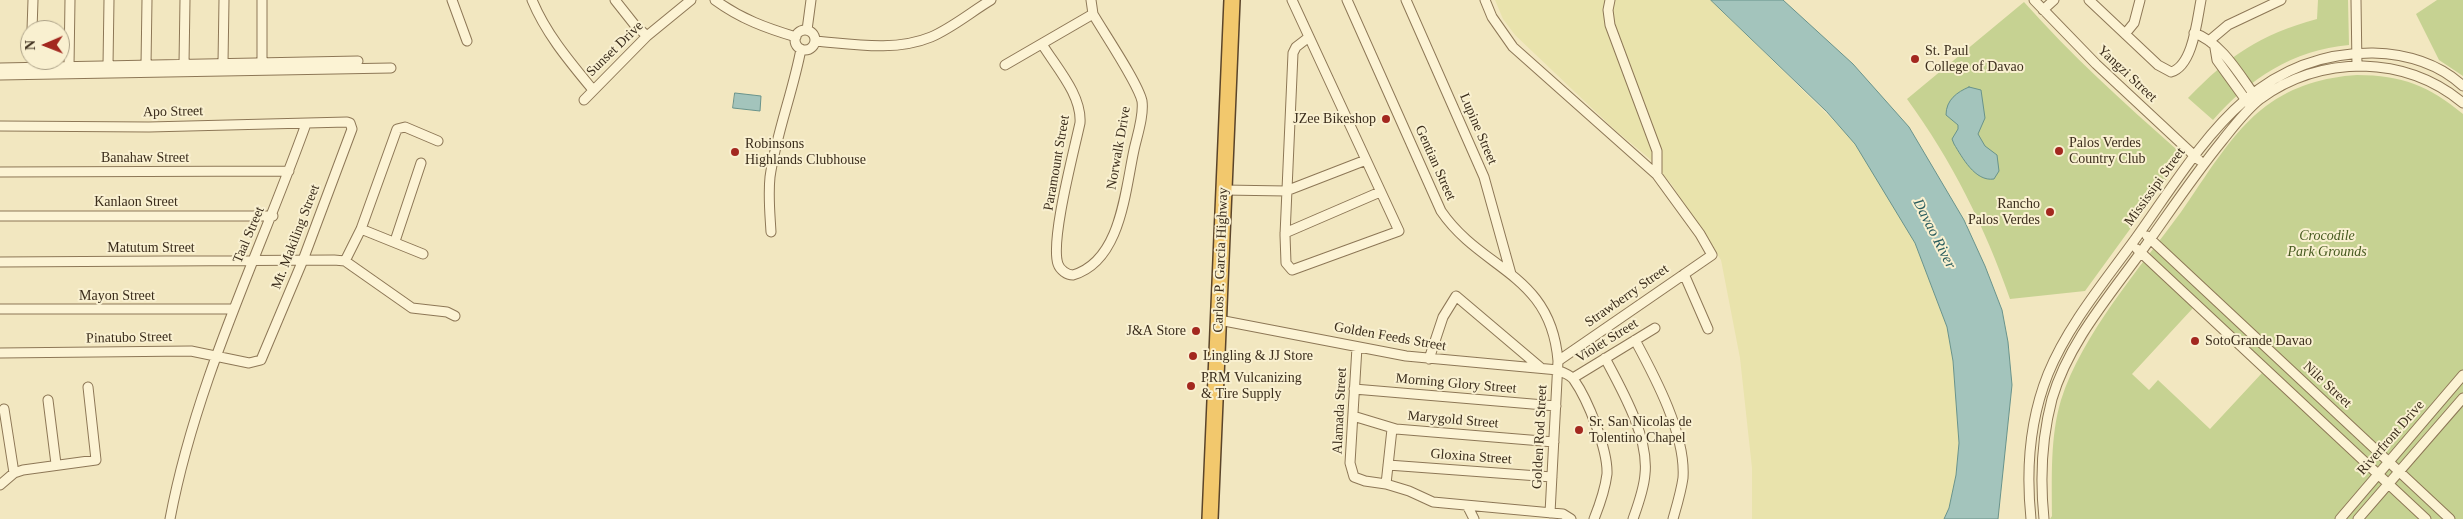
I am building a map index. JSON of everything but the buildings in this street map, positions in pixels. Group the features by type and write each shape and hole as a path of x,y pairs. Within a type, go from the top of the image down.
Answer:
{"highway":[{"name":"Carlos P. Garcia Highway","path":"1210,519 1232,0"}],"street":[{"path":"32,20 33,0"},
{"path":"70,0 70,20"},
{"path":"108,65 109,0"},
{"path":"146,65 147,0"},
{"path":"184,64 185,0"},
{"path":"223,63 224,0"},
{"path":"262,0 262,62"},
{"path":"452,0 467,41"},
{"path":"532,0 554,40 593,90"},
{"path":"615,0 634,24 647,36"},
{"name":"Sunset Drive","path":"584,100 647,36 691,0"},
{"path":"715,0 733,13 755,24 796,37"},
{"path":"806,30 811,0"},
{"path":"815,41 880,46 910,42 930,37 990,0"},
{"name":"Norwalk Drive","path":"1058,266 1068,275 1078,274 1097,260 1110,242 1122,211 1142,109 1138,90 1093,14 1091,0"},
{"path":"1292,0 1399,230 1292,270 1286,263 1285,233 1293,53 1296,47 1309,37"},
{"name":"Gentian Street","path":"1347,0 1441,211 1460,233 1511,274 1542,305 1555,340 1558,366"},
{"path":"1485,0 1492,17 1513,47 1657,175"},
{"path":"1610,0 1608,10 1610,25 1657,151 1657,175"},
{"name":"Yangzi Street","path":"2034,0 2096,64 2204,165"},
{"path":"2043,10 2054,0"},
{"path":"2089,0 2171,76 2184,62 2194,33 2201,0"},
{"path":"2125,34 2134,23 2140,0"},
{"path":"2212,45 2228,25 2281,0"},
{"path":"2356,0 2357,66"},
{"name":"Lupine Street","path":"1407,1 1484,177 1511,274"},
{"path":"1005,65 1093,14"},
{"path":"806,30 814,35 815,41 811,48 801,49 796,44 796,37 799,32 806,30"},
{"path":"2194,33 2212,45 2217,60 2255,104"},
{"name":"Paramount Street","path":"1042,44 1073,94 1080,116 1060,223 1056,254 1058,266"},
{"path":"771,232 769,186 772,165 795,80 801,49"},
{"name":"Mississipi Street","path":"2031,519 2030,486 2034,420 2048,374 2073,327 2194,156 2249,95 2268,81 2319,58 2357,53 2410,57 2434,66 2463,86"},
{"path":"70,66 358,61"},
{"path":"0,68 20,65"},
{"name":"Mississipi Street","path":"2044,519 2044,445 2047,423 2060,378 2083,334 2141,252 2204,165 2255,104 2272,91 2306,75 2321,70 2357,66 2384,67 2408,72 2434,82 2463,103"},
{"path":"0,76 391,68"},
{"name":"Apo Street","path":"0,126 306,124 347,122"},
{"name":"Mt. Makiling Street","path":"257,362 263,357 303,260 351,134 352,126 347,122"},
{"name":"Taal Street","path":"170,519 182,460 194,420 234,310 273,216 306,124"},
{"path":"438,141 405,127 397,129 361,228 344,261 412,308 447,312 455,316"},
{"path":"1224,190 1286,191 1366,160"},
{"path":"395,241 421,163"},
{"name":"Banahaw Street","path":"0,172 289,171"},
{"name":"Strawberry Street","path":"1558,366 1712,255 1700,234 1657,175"},
{"path":"1285,233 1380,192"},
{"name":"Kanlaon Street","path":"0,216 273,216"},
{"path":"361,228 423,254"},
{"name":"Nile Street","path":"2141,230 2450,519"},
{"path":"2131,244 2426,519"},
{"name":"Matutum Street","path":"0,262 344,261"},
{"path":"1684,274 1708,329"},
{"path":"1429,359 1443,317 1456,296 1541,368"},
{"name":"Mayon Street","path":"0,310 234,310"},
{"name":"Golden Feeds Street","path":"1219,320 1429,359 1541,368 1558,366"},
{"path":"2073,327 2083,334"},
{"name":"Violet Street","path":"1573,378 1655,328"},
{"path":"1635,340 1663,396 1680,448 1683,476 1673,519"},
{"name":"Alamada Street","path":"1357,347 1350,462 1354,477 1365,481 1386,484"},
{"name":"Pinatubo Street","path":"0,353 191,351 249,363 257,362"},
{"path":"1606,358 1630,409 1645,463 1645,474 1633,519"},
{"path":"1558,366 1573,378 1596,426 1606,460 1605,486 1594,519"},
{"name":"Golden Rod Street","path":"1550,514 1558,366"},
{"name":"Riverfront Drive","path":"2340,519 2463,375"},
{"path":"1,481 14,472 56,464 96,460 88,387"},
{"name":"Morning Glory Street","path":"1354,389 1556,406"},
{"name":"Riverfront Drive","path":"2358,519 2463,398"},
{"path":"48,400 56,464"},
{"path":"4,409 14,472"},
{"name":"Marygold Street","path":"1353,416 1392,429 1554,442"},
{"path":"1392,429 1386,484 1414,492 1433,502 1534,516 1563,514 1571,519"},
{"name":"Gloxina Street","path":"1388,465 1552,477"},
{"path":"1468,506 1474,519"}],"shaded area":[{"path":"1495,0 1711,0 1855,144 1880,182 1915,243 1947,327 1953,361 1959,443 1956,475 1949,508 1944,519 1752,519 1752,468 1740,358 1721,260 1672,185 1650,159 1615,130 1515,35 1503,19"}],"green space":[{"path":"2318,0 2348,0 2349,45 2309,53 2274,69 2242,92 2213,120 2188,98 2218,70 2246,48 2278,32 2317,19"},
{"path":"2437,0 2463,0 2463,76 2439,60 2416,14"},
{"name":"Palos Verdes Country Club","path":"2024,2 2117,96 2176,149 2178,163 2085,291 2010,299 1990,246 1966,195 1939,146 1907,99"},
{"name":"Crocodile Park Grounds","path":"2357,75 2388,77 2414,84 2438,96 2463,114 2463,519 2050,519 2052,516 2053,443 2061,400 2083,351 2113,302 2181,212 2230,142 2254,116 2276,99 2298,88 2321,80","holes":["2193,308 2262,373 2210,429 2158,380 2149,390 2132,374"]}],"water":[{"name":"Davao River","path":"1711,0 1783,0 1853,64 1909,127 1964,220 2002,310 2008,342 2012,385 1998,519 1944,519 1949,508 1956,475 1959,443 1953,361 1947,327 1915,243 1855,144 1827,112"},
{"path":"1969,87 1981,90 1985,118 1978,134 1985,146 1997,155 1999,171 1994,179 1987,179 1975,173 1965,162 1952,139 1958,129 1958,125 1946,115 1946,110 1956,94"},
{"path":"735,93 761,96 760,111 733,108"}],"place":[{"name":"St. Paul College of Davao","path":"1915,59"},
{"name":"JZee Bikeshop","path":"1386,119"},
{"name":"Palos Verdes Country Club","path":"2059,151"},
{"name":"Robinsons Highlands Clubhouse","path":"735,152"},
{"name":"Rancho Palos Verdes","path":"2050,212"},
{"name":"J&A Store","path":"1196,331"},
{"name":"SotoGrande Davao","path":"2195,341"},
{"name":"Lingling & JJ Store","path":"1193,356"},
{"name":"PRM Vulcanizing & Tire Supply","path":"1191,386"},
{"name":"Sr. San Nicolas de Tolentino Chapel","path":"1579,430"}]}
